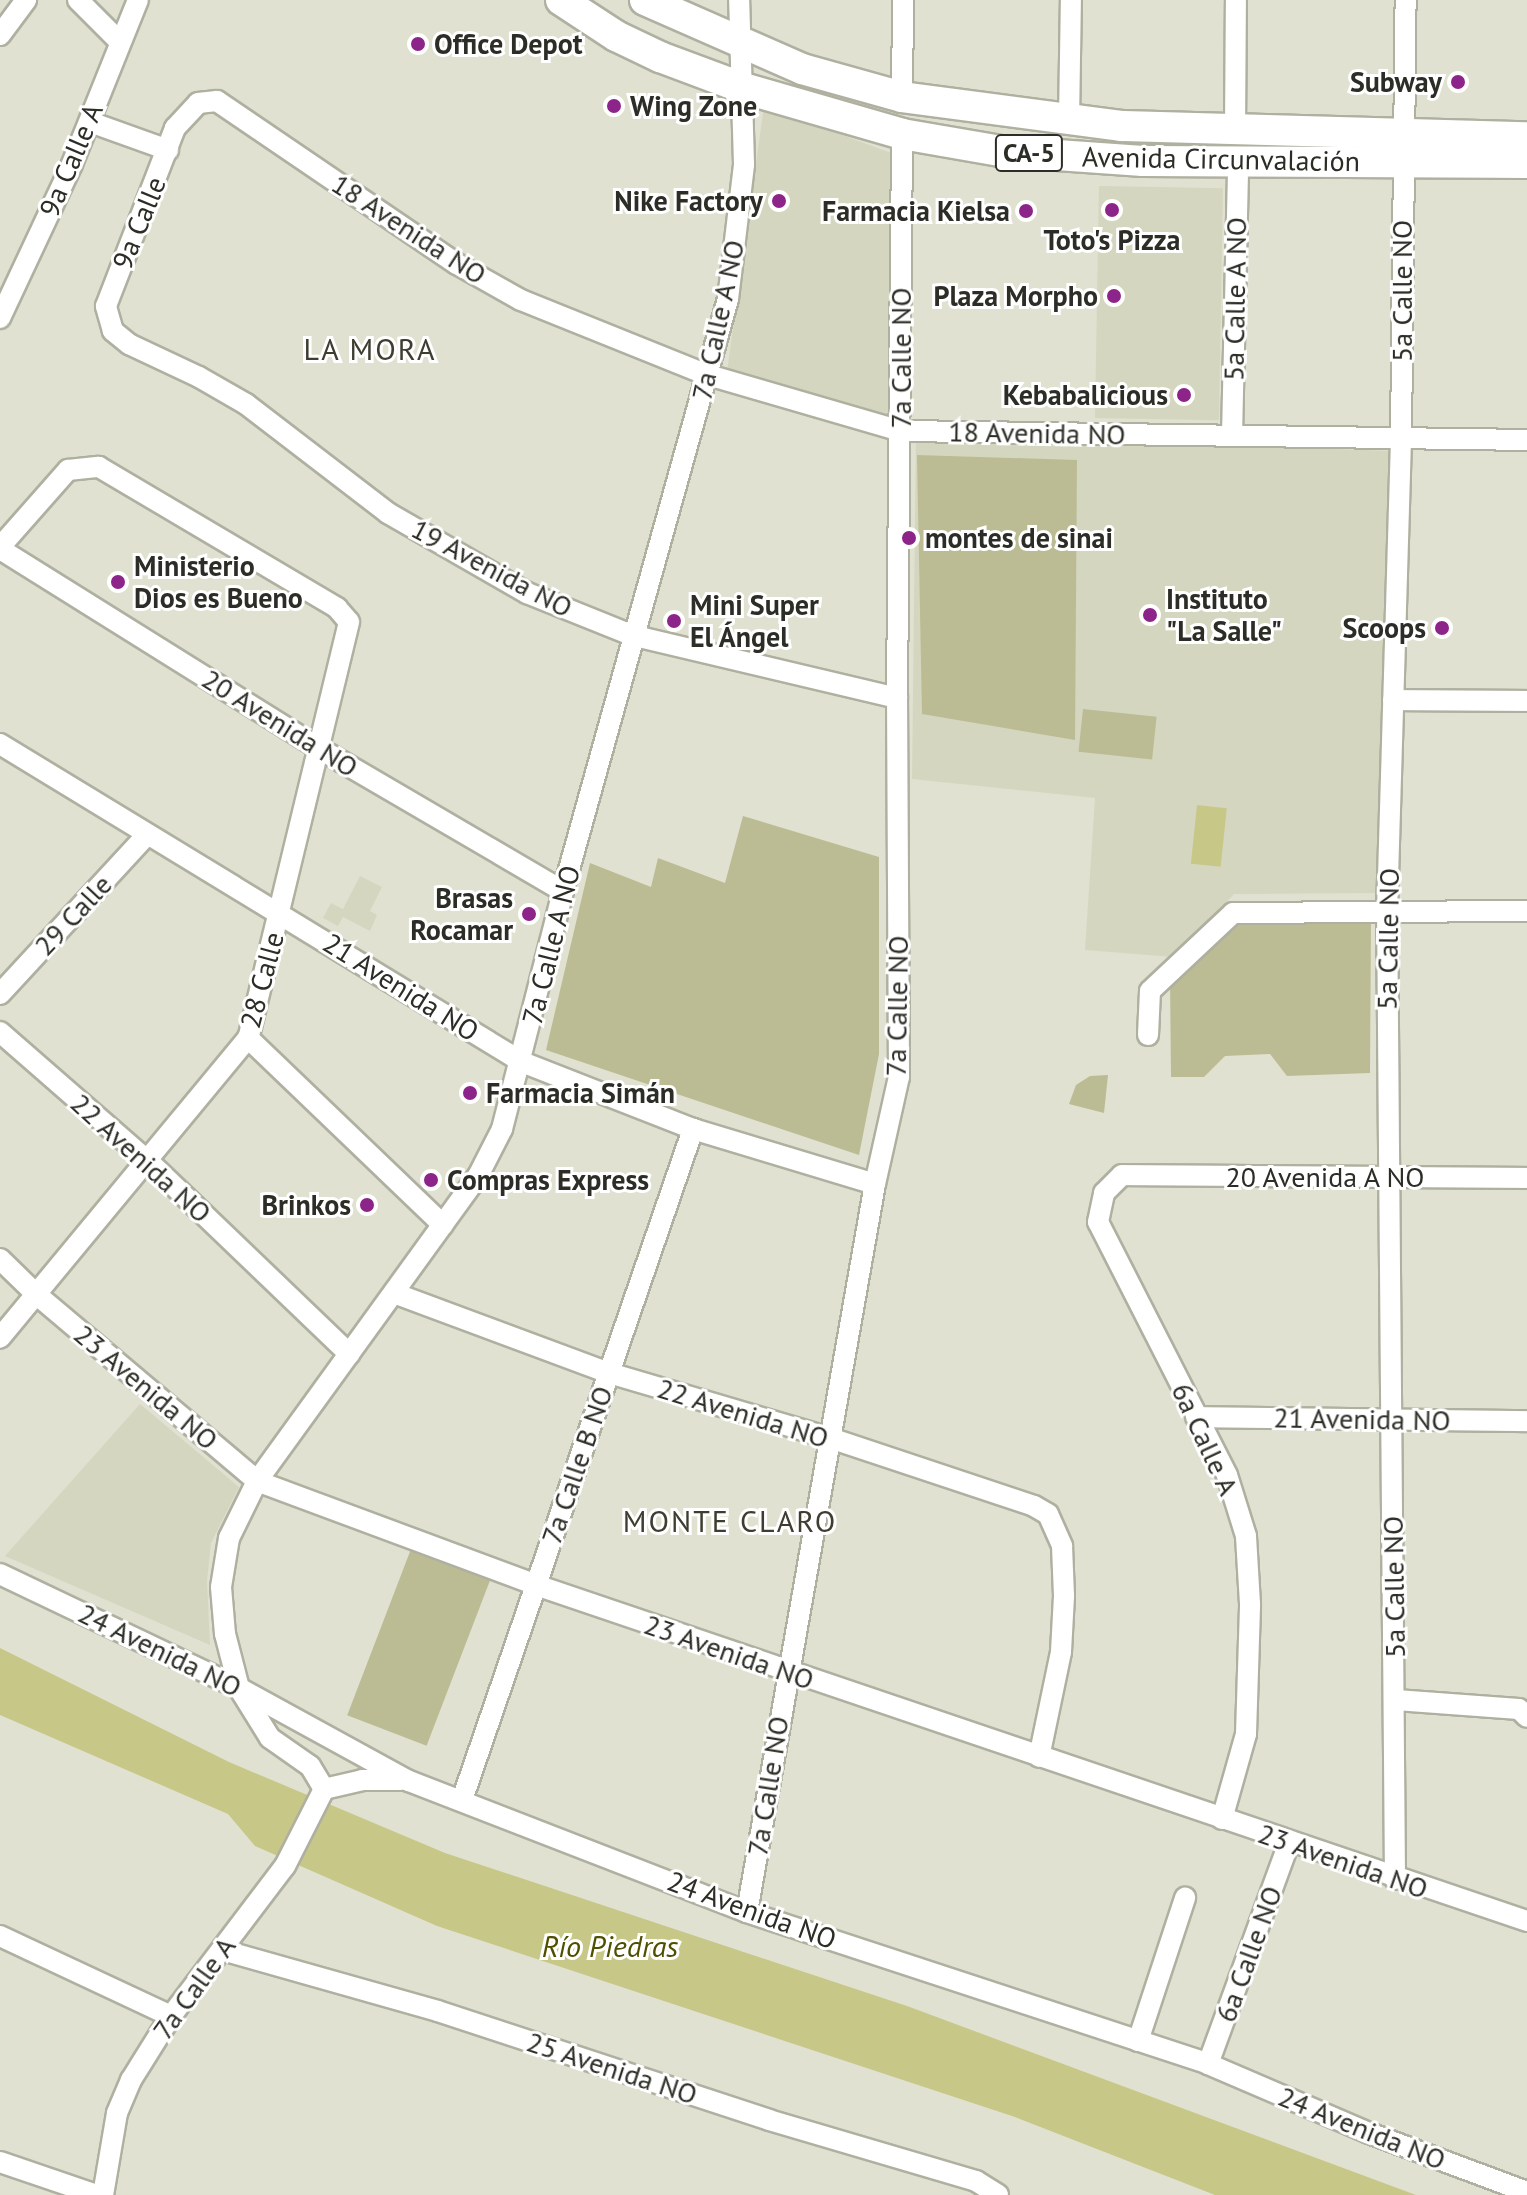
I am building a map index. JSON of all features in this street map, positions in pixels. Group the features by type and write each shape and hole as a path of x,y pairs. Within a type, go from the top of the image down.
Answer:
{"highway":[{"name":"Avenida Circunvalación","path":"561,0 616,36 649,52 743,88 902,134 1000,151 1143,161 1238,162 1527,137"},
{"name":"Avenida Circunvalación","path":"645,0 802,69 938,102 1069,121 1235,131 1527,163"}],"street":[{"path":"0,35 26,0"},
{"path":"78,0 120,42"},
{"name":"9a Calle A","path":"0,318 90,122 138,0"},
{"name":"7a Calle A NO","path":"323,1792 310,1766 270,1738 239,1688 225,1634 221,1587 229,1538 257,1481 478,1176 502,1129 522,1062 563,891 728,299 744,164 739,0"},
{"path":"902,93 903,0"},
{"path":"1069,121 1071,0"},
{"path":"1235,131 1236,0"},
{"name":"5a Calle NO","path":"1395,1879 1396,1700 1387,1177 1387,911 1401,441 1406,0"},
{"name":"18 Avenida NO","path":"198,103 217,101 237,113 457,264 521,300 708,375 901,431 1401,441 1527,440"},
{"name":"9a Calle","path":"129,344 113,331 106,306 175,128 198,103"},
{"path":"90,122 168,150"},
{"name":"7a Calle NO","path":"747,1912 875,1184 899,1077 897,698 902,134"},
{"name":"5a Calle A NO","path":"1232,436 1238,162"},
{"name":"19 Avenida NO","path":"129,344 199,377 246,404 401,521 527,593 634,636 897,698"},
{"name":"28 Calle","path":"0,548 68,470 99,467 337,608 349,622 348,637 248,1038 0,1338"},
{"name":"20 Avenida NO","path":"0,548 320,749 563,891"},
{"path":"1393,700 1527,701"},
{"name":"21 Avenida NO","path":"0,744 146,836 280,913 522,1062 693,1129 875,1184"},
{"name":"29 Calle","path":"0,994 146,836"},
{"path":"1148,1035 1150,991 1233,913 1527,911"},
{"name":"22 Avenida NO","path":"0,1032 148,1161 349,1354"},
{"path":"248,1038 443,1225"},
{"name":"7a Calle B NO","path":"462,1800 693,1129"},
{"name":"20 Avenida A NO","path":"1122,1175 1527,1178"},
{"name":"6a Calle A","path":"1122,1175 1104,1193 1098,1222 1227,1475 1246,1536 1250,1683 1246,1734 1222,1819"},
{"name":"23 Avenida NO","path":"0,1259 36,1294 257,1481 536,1585 787,1672 1527,1921"},
{"name":"22 Avenida NO","path":"394,1293 609,1373 830,1438 1034,1506 1048,1514 1062,1546 1064,1596 1059,1665 1039,1757"},
{"name":"21 Avenida NO","path":"1196,1417 1527,1421"},
{"name":"24 Avenida NO","path":"0,1574 239,1688 409,1781 747,1912 1208,2064 1369,2133 1527,2192"},
{"path":"1396,1700 1524,1709"},
{"path":"323,1792 362,1780 409,1781"},
{"name":"7a Calle A","path":"100,2195 117,2113 131,2080 171,2016 285,1866 323,1792"},
{"name":"6a Calle NO","path":"1208,2064 1289,1843"},
{"path":"1138,2041 1185,1898"},
{"path":"0,1936 171,2016"},
{"name":"25 Avenida NO","path":"222,1950 438,2011 769,2120 976,2181 998,2195"},
{"path":"0,2162 100,2195"}],"shaded area":[{"path":"764,106 891,153 888,418 727,372"},
{"path":"1099,186 1223,188 1219,420 1095,418"},
{"name":"Instituto \"La Salle\"","path":"916,434 1391,451 1376,893 1234,894 1173,957 1085,950 1095,798 912,779"},
{"path":"917,455 1077,460 1075,740 922,714"},
{"path":"1083,709 1157,717 1152,759 1079,752"},
{"path":"743,816 879,857 879,1054 859,1155 546,1050 590,863 651,887 658,858 725,883"},
{"path":"360,876 382,887 370,911 377,915 370,931 343,917 338,926 323,918 331,903 343,909"},
{"path":"1243,920 1371,920 1370,1073 1287,1076 1270,1054 1225,1056 1204,1077 1171,1077 1170,978"},
{"path":"1108,1075 1104,1113 1069,1104 1076,1085 1090,1076"},
{"path":"140,1404 239,1487 211,1543 207,1581 210,1645 5,1556"},
{"path":"411,1549 490,1579 427,1746 347,1715"}],"water":[{"path":"1197,805 1227,808 1221,867 1191,864"},
{"name":"Río Piedras","path":"0,1648 229,1762 445,1853 907,2006 1416,2195 1215,2195 1015,2117 437,1926 255,1846 228,1814 0,1715"}],"place":[{"name":"Office Depot","path":"418,44"},
{"name":"Subway","path":"1458,82"},
{"name":"Wing Zone","path":"614,106"},
{"name":"Nike Factory","path":"779,201"},
{"name":"Toto's Pizza","path":"1112,210"},
{"name":"Farmacia Kielsa","path":"1026,211"},
{"name":"Plaza Morpho","path":"1114,296"},
{"name":"Kebabalicious","path":"1184,395"},
{"name":"montes de sinai","path":"909,538"},
{"name":"Ministerio Dios es Bueno","path":"118,582"},
{"name":"Instituto \"La Salle\"","path":"1150,615"},
{"name":"Mini Super El Ángel","path":"674,621"},
{"name":"Scoops","path":"1442,628"},
{"name":"Brasas Rocamar","path":"529,914"},
{"name":"Farmacia Simán","path":"470,1093"},
{"name":"Compras Express","path":"431,1180"},
{"name":"Brinkos","path":"367,1205"}],"district":[{"name":"LA MORA","path":"370,349"},
{"name":"MONTE CLARO","path":"730,1521"}]}
